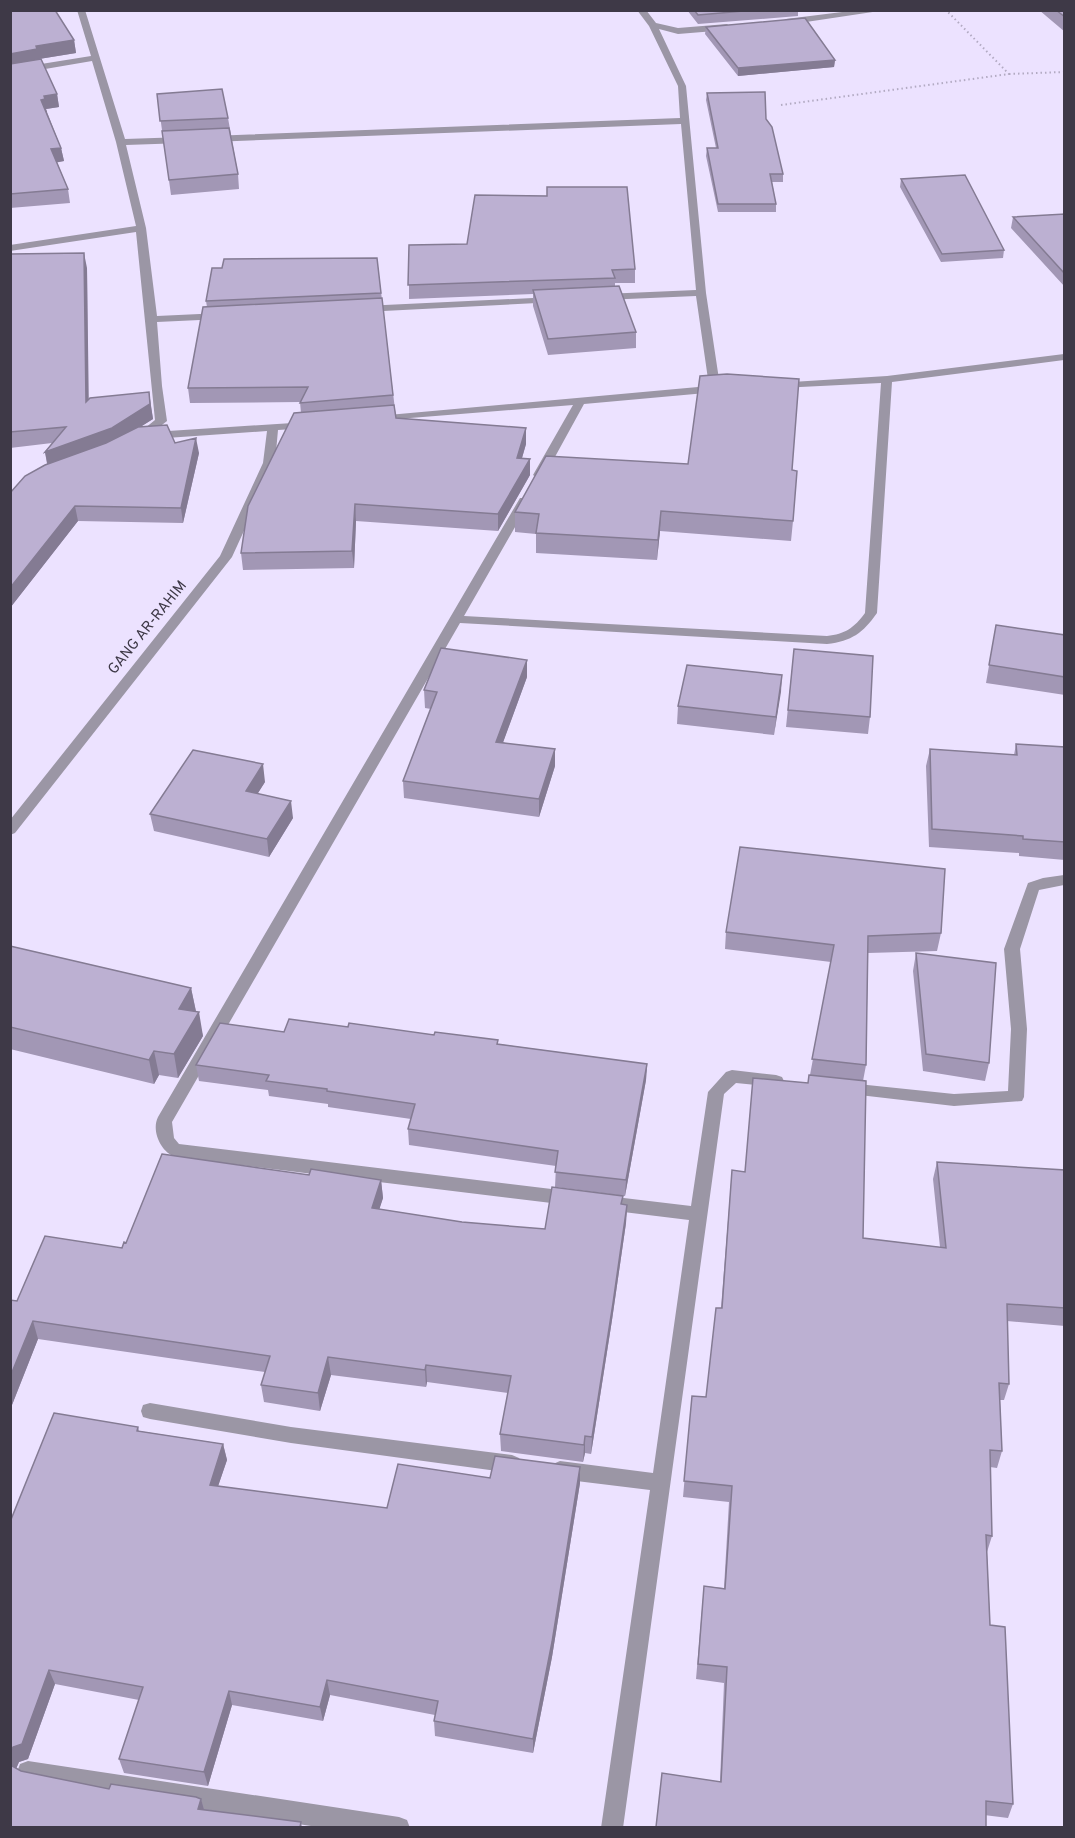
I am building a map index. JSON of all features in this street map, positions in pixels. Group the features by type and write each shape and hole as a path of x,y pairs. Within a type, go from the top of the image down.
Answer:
{"street":[{"path":"81,10 121,142 141,228 161,421 136,439 320,424"},
{"path":"368,420 720,389 701,293 682,86 653,25 641,10"},
{"path":"778,22 882,10"},
{"path":"653,25 678,31 734,26"},
{"path":"10,72 97,58"},
{"path":"203,139 686,121"},
{"path":"121,142 192,140"},
{"path":"10,248 141,228"},
{"path":"594,298 701,293"},
{"path":"355,309 570,299"},
{"path":"152,319 235,315"},
{"path":"772,386 887,379 1065,357"},
{"path":"457,619 827,640 847,638 860,630 871,614 887,379"},
{"path":"580,402 457,619 164,1122 166,1141 175,1149 699,1214"},
{"name":"GANG AR-RAHIM","path":"10,830 226,557 269,463 273,428"},
{"path":"830,1087 954,1100 1016,1097 1019,1029 1012,949 1033,887 1065,880"},
{"path":"612,1827 716,1092 732,1076 797,1083"},
{"path":"150,1411 291,1435 661,1483"},
{"path":"28,1772 399,1827"}],"path":[{"path":"946,10 1009,75"},
{"path":"781,105 1009,75 1065,72"}],"building":[{"path":"10,10 55,10 74,40 36,46 37,49 10,54"},
{"path":"694,10 755,10 698,15"},
{"path":"1056,10 1065,10 1065,17"},
{"path":"805,18 835,60 738,68 706,27"},
{"path":"41,59 57,94 44,96 45,99 41,100 61,148 51,149 68,189 10,194 10,64"},
{"path":"222,89 228,118 160,121 157,94"},
{"path":"765,92 766,119 772,127 783,174 770,174 776,204 718,204 707,148 718,148 707,93"},
{"path":"229,128 238,174 169,180 162,131"},
{"path":"965,175 1004,250 942,254 901,179"},
{"path":"547,187 627,187 635,269 612,270 615,278 408,285 409,245 467,244 475,195 547,196"},
{"path":"1065,214 1065,274 1013,217"},
{"path":"84,253 86,402 90,398 149,392 150,404 112,428 45,452 66,427 10,432 10,254"},
{"path":"377,258 381,293 206,301 212,268 222,268 224,259"},
{"path":"619,286 636,332 548,339 533,290"},
{"path":"382,298 393,395 300,403 308,387 188,388 203,307"},
{"path":"727,374 799,379 792,470 797,471 793,521 661,511 658,540 536,533 539,514 515,512 546,456 688,464 700,376"},
{"path":"394,405 396,418 526,428 517,458 530,459 498,514 355,504 352,551 241,553 248,506 294,413"},
{"path":"167,425 175,443 196,438 181,508 75,506 10,588 10,493 25,476 45,465 106,443 138,427"},
{"path":"996,625 1065,635 1065,677 989,665"},
{"path":"441,648 527,660 496,742 555,749 539,799 403,781 437,692 424,690"},
{"path":"794,649 873,656 870,717 788,710"},
{"path":"687,665 782,675 776,717 678,706"},
{"path":"1016,744 1065,747 1065,842 1023,839 1023,836 932,829 930,749 1017,755"},
{"path":"193,750 263,764 246,791 291,801 267,839 150,814"},
{"path":"740,847 945,869 941,933 868,936 866,1065 812,1059 834,945 726,932"},
{"path":"10,946 191,988 179,1009 199,1012 174,1054 154,1051 149,1060 10,1027"},
{"path":"916,953 996,963 989,1063 926,1054"},
{"path":"289,1019 348,1027 349,1023 434,1035 435,1032 498,1040 497,1044 647,1064 626,1180 555,1172 558,1151 408,1129 415,1104 266,1081 269,1075 196,1065 220,1023 284,1032"},
{"path":"809,1075 866,1081 863,1238 946,1248 937,1162 1065,1170 1065,1308 1007,1304 1009,1384 999,1383 1002,1451 990,1450 992,1536 986,1535 990,1625 1005,1627 1013,1804 986,1801 986,1827 656,1827 662,1773 721,1782 727,1667 698,1664 704,1586 725,1589 732,1486 684,1481 692,1396 706,1397 716,1308 722,1308 732,1170 745,1172 753,1078 808,1083"},
{"path":"162,1154 309,1175 311,1169 381,1180 372,1208 462,1222 545,1229 552,1187 623,1196 621,1204 627,1205 592,1437 585,1436 584,1445 500,1434 511,1376 426,1365 425,1370 328,1357 318,1393 261,1385 270,1356 33,1321 10,1377 10,1300 17,1301 45,1236 122,1248"},
{"path":"54,1413 138,1427 137,1431 223,1444 210,1485 387,1508 398,1464 490,1478 495,1456 580,1467 552,1642 533,1739 434,1721 438,1701 327,1680 320,1707 229,1691 204,1772 119,1759 143,1687 49,1670 22,1744 13,1747 10,1753 10,1522"},
{"path":"10,1763 21,1771 109,1789 111,1784 196,1797 201,1799 198,1809 301,1822 300,1827 10,1827"}]}
